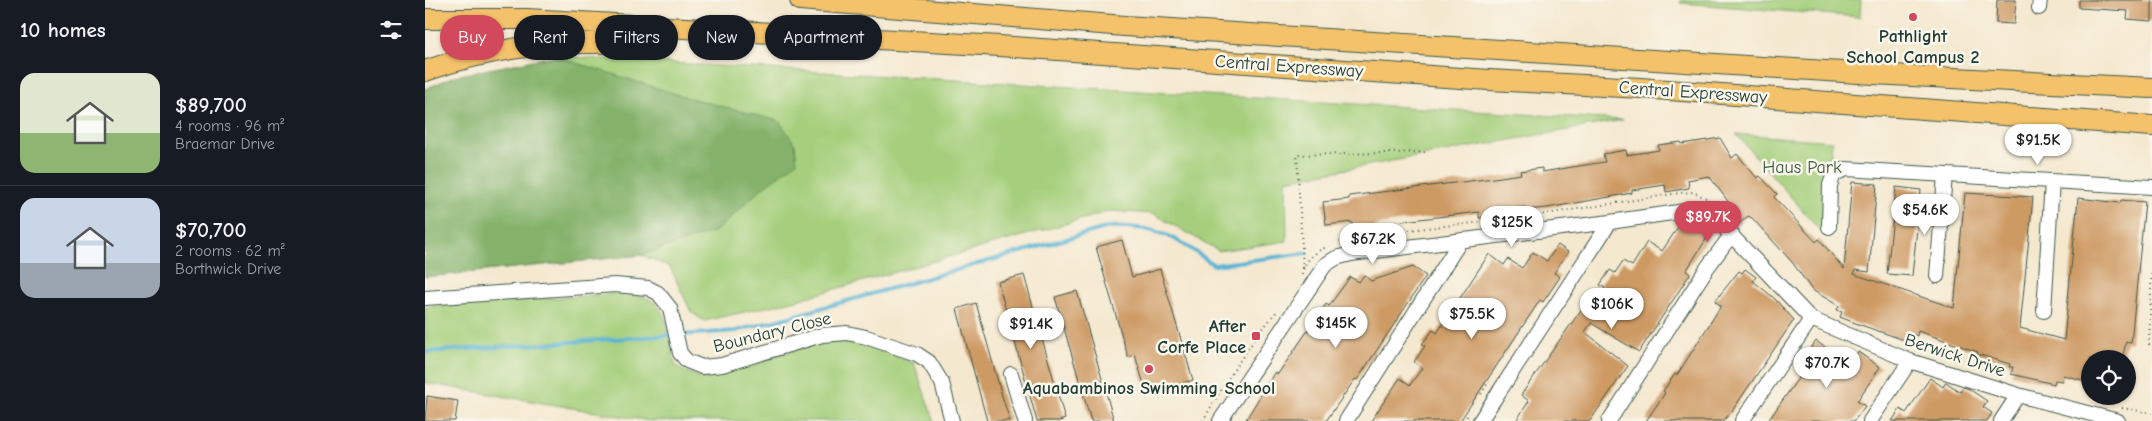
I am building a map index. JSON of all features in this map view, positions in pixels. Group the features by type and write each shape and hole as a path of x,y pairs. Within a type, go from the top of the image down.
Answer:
{"highway":[{"name":"Central Expressway","path":"800,0 1165,29 1863,73 2152,88"},
{"name":"Central Expressway","path":"425,19 527,19 595,23"},
{"name":"Central Expressway","path":"678,28 1000,46 1479,79 1641,88 2152,126"},
{"path":"425,71 457,60 500,49 532,45 595,44"}],"street":[{"path":"1829,227 1830,185 1834,174 1846,169 2152,187"},
{"path":"1937,276 1945,175"},
{"path":"2044,312 2052,181"},
{"name":"Berwick Drive","path":"1213,421 1325,265 1336,258 1351,254 1699,210 1708,213 1731,234 1811,319 1910,361 2018,395 2118,421"},
{"path":"1480,421 1610,222"},
{"path":"1609,421 1707,268 1731,234"},
{"path":"1345,421 1461,240"},
{"name":"Boundary Close","path":"425,298 615,285 638,286 653,290 663,298 670,308 677,346 687,361 708,367 830,333 847,333 874,339 917,354 929,362 942,383 952,421"},
{"path":"1742,421 1811,319"},
{"path":"1871,421 1910,361"},
{"path":"1011,374 1025,421"},
{"path":"2001,421 2018,395"}],"path":[{"path":"1303,259 1297,155 1427,152"},
{"path":"1337,244 1380,233 1520,218 1679,193 1693,192 1713,203"},
{"path":"1301,282 1303,268 1312,255 1330,246"},
{"path":"2152,264 2149,344 2152,344"},
{"path":"1213,421 1255,338 1278,310"},
{"path":"2113,406 2152,413"}],"green space":[{"path":"1681,0 1861,0 1860,17 1680,3"},
{"path":"585,58 595,58 595,60 621,60 1623,120 1286,180 1287,241 1219,251 1154,214 1111,211 793,301 704,321 691,312 670,267 641,255 425,277 425,94 540,60 585,60"},
{"path":"534,60 567,60 689,98 779,121 795,144 797,162 763,187 716,231 641,255 425,277 425,89 455,76"},
{"name":"Haus Park","path":"1736,134 1832,141 1825,236"},
{"path":"624,293 639,295 651,300 664,315 675,364 681,370 703,378 818,343 830,341 855,343 914,363 934,421 649,421 425,383 425,307"}],"building":[{"path":"1997,0 2016,0 2014,24 1996,23"},
{"path":"2079,0 2152,0 2152,21 2127,19 2128,11 2079,8"},
{"path":"1720,138 1732,158 1737,154 1757,178 1760,176 1777,194 1774,197 1816,242 1819,239 1844,269 1852,182 1877,184 1869,272 1855,270 1854,274 1954,308 1965,193 2033,197 2020,328 2064,340 2078,198 2120,203 2121,200 2145,202 2131,343 2126,342 2124,350 2081,350 2081,380 2063,375 2062,381 2055,380 2054,384 2011,374 2013,367 2009,367 2010,364 1977,354 1978,352 1918,331 1917,336 1912,334 1910,342 1840,317 1842,312 1837,310 1839,306 1812,290 1792,262 1752,218 1748,216 1739,224 1726,209 1730,204 1709,176 1688,180 1689,188 1666,192 1665,185 1632,190 1632,193 1547,208 1525,210 1525,207 1492,212 1493,216 1479,218 1479,212 1403,221 1375,226 1376,231 1354,234 1352,222 1326,225 1323,202 1349,199 1349,196 1494,178 1521,174 1520,171 1542,168 1542,172 1605,162 1603,154 1626,150 1627,155 1659,150 1658,145 1681,142 1682,144"},
{"path":"1896,187 1921,190 1912,276 1887,274"},
{"path":"1691,219 1697,220 1712,230 1686,271 1690,274 1639,352 1591,323 1585,332 1628,366 1590,421 1516,421 1529,401 1521,395 1588,300 1595,304 1605,288 1600,285 1610,270 1615,273 1623,261 1632,266 1647,242 1662,251 1680,224"},
{"path":"1122,240 1132,277 1160,269 1193,380 1147,394 1135,355 1128,357 1096,247"},
{"path":"1558,245 1568,252 1554,273 1560,277 1543,302 1540,300 1460,421 1371,421 1400,378 1410,385 1422,368 1414,362 1425,346 1422,344 1433,330 1437,333 1489,254 1504,265 1508,259 1522,268 1533,252 1547,261"},
{"path":"1413,267 1426,276 1357,380 1355,379 1326,421 1245,421 1275,372 1278,374 1326,304 1329,306 1350,277 1359,282 1364,275 1371,281"},
{"path":"1745,269 1756,277 1753,281 1774,298 1794,320 1732,411 1723,421 1646,421 1665,393 1663,391 1675,374 1677,375 1721,306 1715,301 1739,271 1742,273"},
{"path":"1024,275 1065,419 1059,421 1037,421 998,282"},
{"path":"1077,291 1114,421 1091,421 1055,297"},
{"path":"976,303 1010,421 987,421 957,309"},
{"path":"1816,341 1849,364 1858,352 1880,367 1857,401 1865,406 1854,421 1768,421 1809,363 1803,359"},
{"path":"1930,378 1943,387 1946,382 1960,392 1963,387 1969,389 1987,401 1983,407 1992,413 1987,421 1892,421 1900,409 1906,413"},
{"path":"427,396 458,401 455,421 425,421"}],"waterway":[{"path":"680,335 735,331 779,320 1109,227 1140,228 1165,235 1177,240 1214,265 1307,253"},
{"path":"425,352 673,335"}],"place":[{"name":"Pathlight School Campus 2","path":"1913,17"},
{"name":"After Corfe Place","path":"1256,336"},
{"name":"Aquabambinos Swimming School","path":"1149,369"}]}
